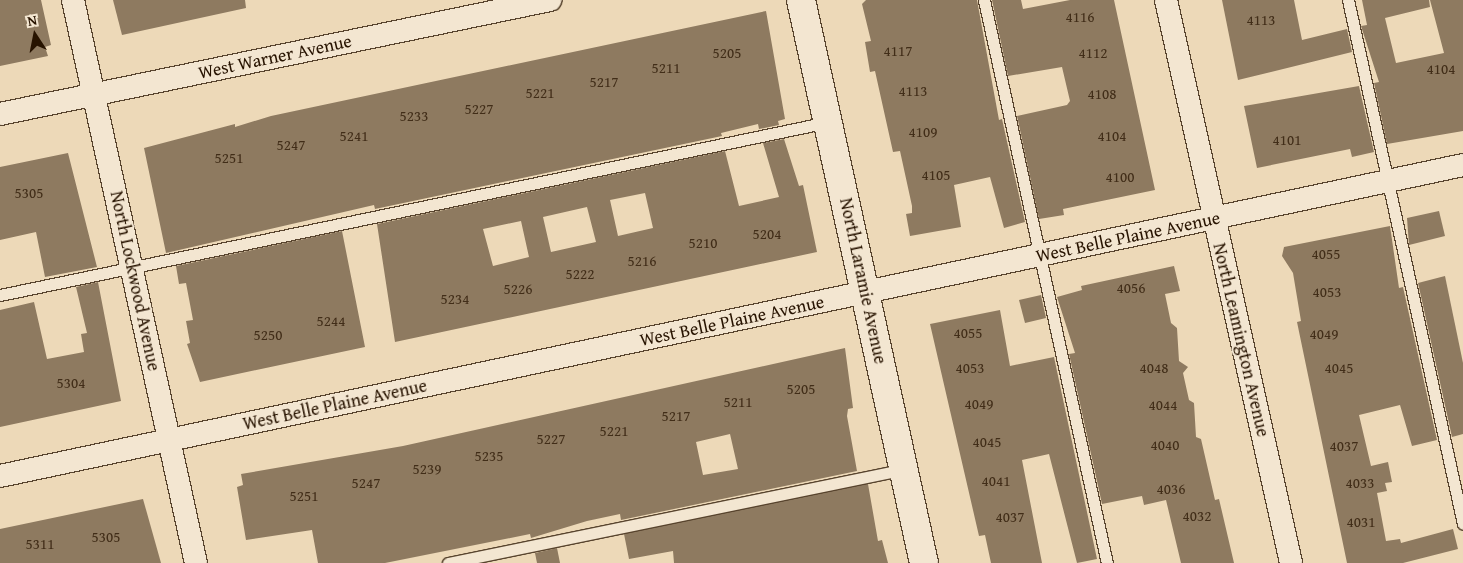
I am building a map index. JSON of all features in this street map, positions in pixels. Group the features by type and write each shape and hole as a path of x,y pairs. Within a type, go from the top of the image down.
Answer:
{"street":[{"name":"North Lockwood Avenue","path":"73,0 196,563"},
{"name":"West Warner Avenue","path":"0,114 550,0"},
{"name":"North Laramie Avenue","path":"801,0 924,563"},
{"name":"North Leamington Avenue","path":"1166,0 1291,563"},
{"name":"West Belle Plaine Avenue","path":"0,476 1463,165"}],"lane":[{"path":"984,0 1107,563"},
{"path":"1348,0 1463,524"},
{"path":"0,295 828,122"},
{"path":"448,563 904,469"}],"building":[{"path":"0,0 41,0 51,45 45,47 48,56 0,66"},
{"path":"113,0 245,0 246,8 122,35"},
{"path":"866,0 977,0 999,120 1002,119 1025,222 1004,228 990,177 954,185 961,227 910,236 906,214 912,213 912,206 900,151 893,152 875,71 870,72 865,42 871,41 862,4"},
{"path":"992,0 1021,0 1023,9 1070,0 1114,0 1155,190 1063,209 1064,215 1039,219 1017,116 1067,105 1070,101 1062,67 1008,76"},
{"path":"1222,0 1294,0 1302,40 1347,29 1352,52 1238,80"},
{"path":"1362,0 1429,0 1430,7 1385,18 1396,63 1444,53 1430,0 1463,0 1463,131 1387,144 1374,83 1379,82 1361,26 1367,25"},
{"path":"766,11 785,119 778,121 779,125 759,129 758,124 721,133 722,136 375,209 374,205 166,253 144,148 235,124 235,127 271,116"},
{"path":"1359,86 1374,152 1352,157 1350,149 1257,168 1244,106"},
{"path":"784,139 799,186 803,185 817,252 395,342 377,224 725,151 739,206 779,197 763,143","holes":["645,193 653,228 618,236 610,200","587,207 596,242 551,252 543,217","521,221 529,257 493,266 483,229"]},
{"path":"68,153 97,267 45,277 36,232 0,240 0,167"},
{"path":"1439,211 1445,236 1409,245 1407,218"},
{"path":"1390,226 1399,288 1403,287 1437,440 1412,446 1400,405 1359,415 1371,466 1388,462 1392,482 1385,483 1387,491 1377,493 1386,541 1400,539 1401,543 1453,529 1458,549 1403,563 1347,563 1297,322 1301,321 1293,273 1282,256 1284,247"},
{"path":"342,231 365,347 200,382 187,344 190,343 186,321 193,320 186,283 179,284 176,266"},
{"path":"1174,266 1180,291 1165,294 1171,323 1177,328 1179,361 1188,367 1183,373 1189,400 1194,403 1196,437 1201,439 1215,500 1219,499 1234,563 1181,563 1166,500 1144,505 1142,496 1102,504 1069,354 1075,353 1057,297 1082,290 1081,286"},
{"path":"1445,276 1463,363 1463,434 1452,437 1418,283"},
{"path":"98,282 121,401 0,427 0,310 34,302 47,359 84,352 81,334 87,333 76,287"},
{"path":"1041,295 1046,318 1025,323 1019,300"},
{"path":"1000,310 1010,366 1054,357 1097,559 1077,563 1049,454 1022,460 1042,563 991,563 985,535 979,536 930,324"},
{"path":"845,348 853,408 848,409 847,416 857,471 621,520 620,514 587,521 531,538 530,534 385,563 318,563 312,530 246,540 237,487 243,485 241,474 403,446","holes":["730,434 738,469 703,475 696,442"]},
{"path":"868,484 878,541 882,540 888,563 674,563 673,551 629,559 624,534"},
{"path":"143,499 161,563 0,563 0,529"},
{"path":"557,548 560,563 537,563 535,553"}]}
